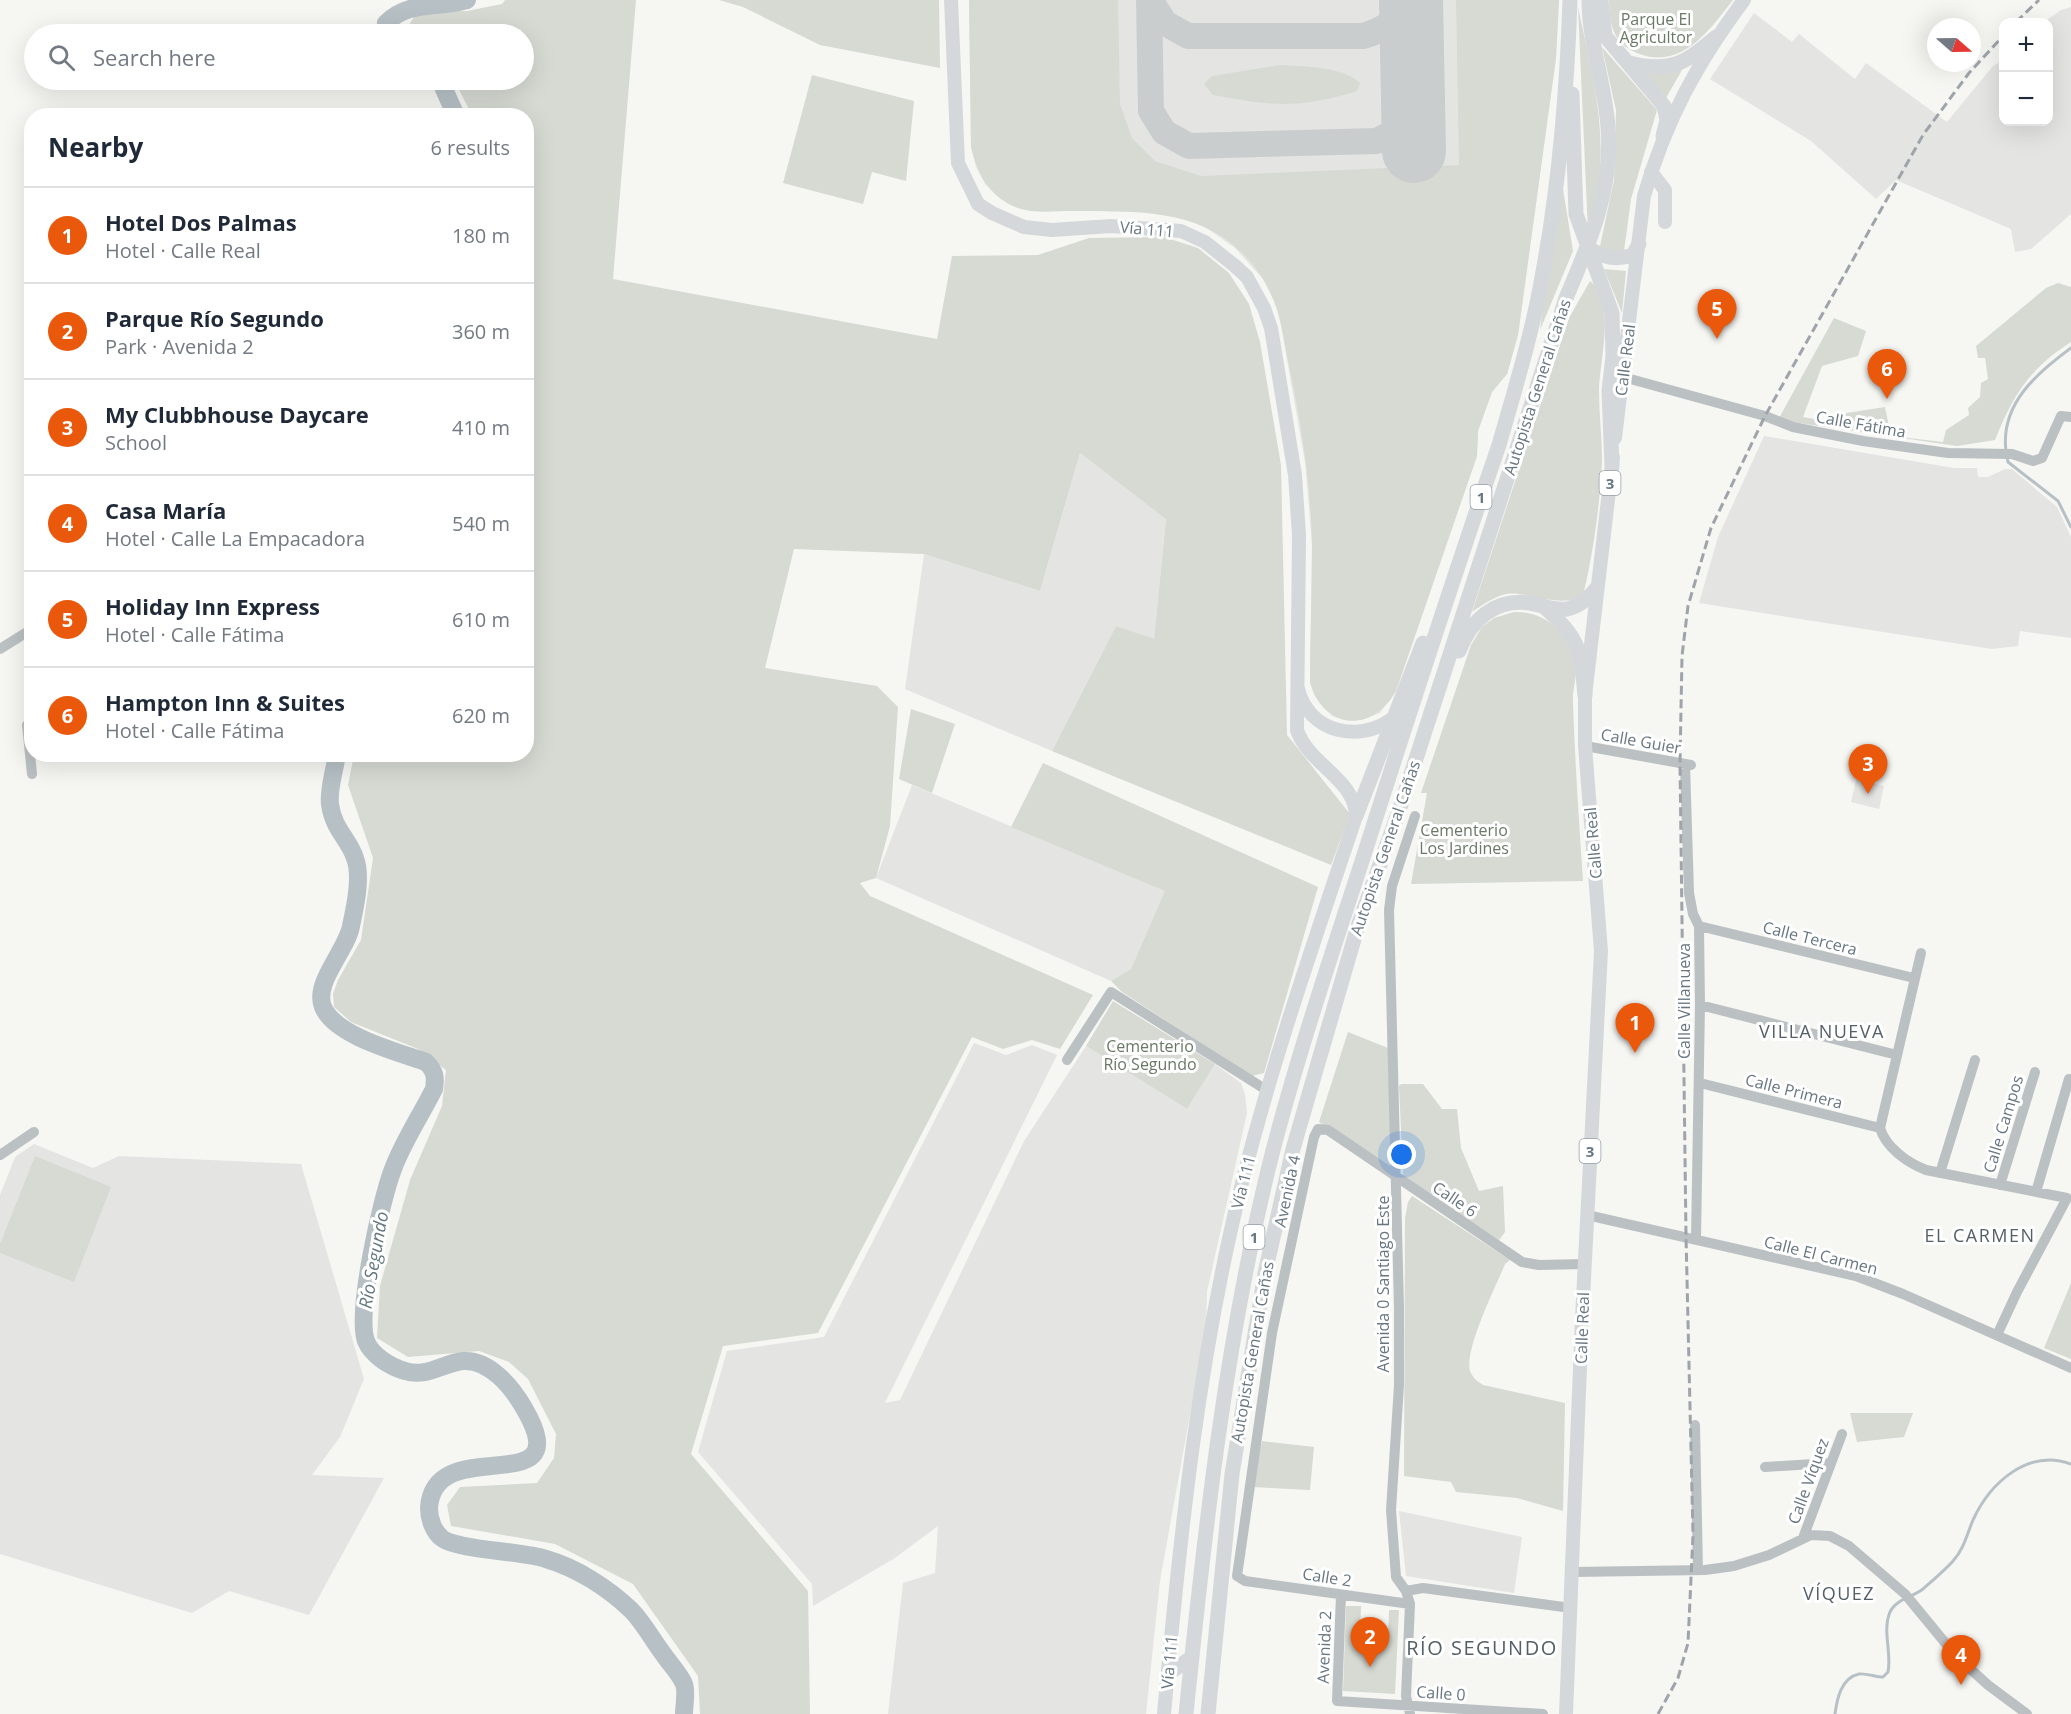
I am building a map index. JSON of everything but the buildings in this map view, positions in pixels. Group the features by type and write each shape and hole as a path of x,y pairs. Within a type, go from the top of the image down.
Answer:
{"highway":[{"name":"Autopista General Cañas","path":"1186,1714 1203,1546 1225,1397 1247,1269 1272,1155 1315,1007 1525,356 1542,278 1560,143 1570,0"},
{"name":"Autopista General Cañas","path":"1208,1714 1232,1474 1265,1273 1293,1149 1357,929 1399,811 1566,298 1588,248 1604,201 1609,127 1592,41 1589,0"},
{"path":"1601,0 1605,36 1664,106 1667,120 1664,136"},
{"path":"1570,19 1576,214 1608,298 1614,328 1609,391 1612,467"},
{"path":"1629,63 1660,68 1680,64 1716,37"},
{"path":"1588,248 1599,255 1618,259 1633,255 1639,244"},
{"path":"1356,816 1392,719 1475,515"},
{"path":"1399,811 1464,638 1474,624 1485,613 1515,602 1560,609 1579,605 1598,588"},
{"path":"1542,605 1569,631 1577,644 1582,658 1586,696"},
{"path":"1168,1674 1191,1657"}],"main road":[{"name":"Vía 111","path":"951,0 958,163 978,204 1024,227 1052,230 1111,226 1180,231 1205,242 1221,253 1247,277 1256,293 1270,328 1295,475 1299,535 1295,718 1299,737 1351,796 1356,816 1298,990 1237,1204 1210,1344 1188,1479 1164,1714"},
{"name":"Calle Real","path":"1566,1714 1584,1264 1601,951 1585,746 1586,696 1644,196 1664,136 1684,90 1716,37 1744,0"},
{"path":"1651,172 1665,190 1665,222"},
{"name":"Vía 111","path":"1297,682 1299,694 1311,713 1328,727 1350,733 1361,733 1373,730 1392,719"}],"street":[{"name":"Calle Fátima","path":"1623,377 1765,416 1793,427 1900,447 1948,453 2012,454 2038,461 2042,458 2061,416 2071,417"},
{"path":"0,649 24,634"},
{"name":"Calle Guier","path":"1585,746 1688,765"},
{"path":"32,762 32,774"},
{"name":"Calle Villanueva","path":"1688,765 1689,893 1693,914 1699,926 1701,1005 1696,1239"},
{"name":"Avenida 0 Santiago Este","path":"1410,1710 1406,1696 1410,1604 1406,1590 1396,1577 1390,1510 1399,1385 1397,1178 1389,898 1415,816"},
{"name":"Calle Tercera","path":"1699,926 1914,978"},
{"path":"1921,953 1880,1128 1883,1136 1915,1166 2067,1198 2016,1292 1997,1335"},
{"path":"1067,1060 1111,992 1268,1091"},
{"path":"1701,1005 1897,1055"},
{"path":"1940,1173 1975,1060"},
{"name":"Calle Campos","path":"2000,1185 2035,1072"},
{"path":"2036,1192 2068,1078"},
{"name":"Calle Primera","path":"1700,1083 1880,1128"},
{"name":"Calle 6","path":"1318,1129 1328,1130 1522,1262 1539,1265 1584,1264"},
{"name":"Avenida 4","path":"1240,1579 1236,1569 1272,1333 1314,1137 1318,1129"},
{"path":"0,1155 34,1131"},
{"name":"Calle El Carmen","path":"1587,1215 1856,1276 2071,1368"},
{"path":"1695,1425 1698,1570"},
{"name":"Calle Víquez","path":"1803,1538 1829,1463 1842,1434"},
{"path":"1765,1467 1829,1463"},
{"path":"1573,1572 1698,1570 1749,1563 1803,1538 1818,1535 1830,1536 1849,1546 1908,1598 1956,1656 1988,1685 2027,1714"},
{"name":"Calle 2","path":"1240,1579 1410,1604"},
{"path":"1406,1590 1423,1587 1571,1608"},
{"name":"Avenida 2","path":"1337,1701 1341,1595"},
{"name":"Calle 0","path":"1337,1701 1410,1710 1542,1714"}],"shaded area":[{"path":"969,0 1559,0 1556,58 1518,335 1507,374 1492,392 1478,431 1477,456 1396,691 1380,713 1361,720 1347,720 1332,716 1314,695 1310,682 1312,544 1305,462 1278,309 1263,279 1235,248 1202,225 1185,219 1147,212 1026,210 1001,199 985,184 976,167 971,147"},
{"path":"2071,7 2071,214 2031,249 2015,252 2011,229 1896,180 1876,199 1811,141 1710,79 1754,13 1792,42 1799,34 1855,79 1866,63 1947,122 1992,67 1999,63 1999,126 2053,126 2053,18 2050,18 2061,10"},
{"path":"1764,436 1954,468 1977,468 1978,477 1988,477 2005,469 2012,469 2057,507 2071,537 2071,638 2020,631 2018,646 1992,649 1699,603 1718,537"},
{"path":"1080,453 1166,518 1154,640 1116,626 1052,751 905,689 924,554 1040,591"},
{"path":"1856,780 1884,786 1879,809 1851,802"},
{"path":"912,785 1166,891 1131,969 1111,981 876,878"},
{"path":"974,1043 1006,1055 1032,1045 1057,1055 885,1403 900,1400 1024,1141 1086,1046 1187,1109 1215,1064 1241,1083 1245,1094 1247,1113 1207,1292 1206,1326 1160,1581 1146,1714 888,1714 903,1583 935,1573 938,1526 895,1558 813,1606 812,1584 698,1452 727,1351 824,1337"},
{"path":"34,1144 93,1168 119,1156 301,1164 364,1379 340,1437 312,1475 384,1478 309,1615 229,1591 192,1613 0,1554 0,1195 15,1157"},
{"path":"1399,1511 1522,1537 1514,1593 1406,1576"}],"green space":[{"path":"505,0 636,0 613,279 937,339 952,256 1038,255 1089,238 1164,237 1198,248 1229,273 1249,304 1260,342 1281,465 1287,735 1350,814 1331,865 1052,751 1116,626 1154,639 1166,519 1080,453 1040,591 924,554 794,549 765,668 877,686 898,707 890,826 876,878 860,883 870,896 1093,995 1060,1049 1032,1040 1003,1049 972,1037 818,1333 723,1346 691,1454 808,1591 810,1714 700,1714 698,1676 633,1584 555,1544 451,1526 447,1505 460,1487 537,1483 554,1458 556,1434 528,1379 509,1362 479,1351 408,1357 377,1338 380,1286 410,1180 442,1106 446,1070 418,1049 351,1022 334,1007 333,994 338,980 361,940 373,858 348,785 353,762 534,762 534,108 468,108 459,90 534,90 534,24 410,23 419,10 467,11 502,4"},
{"path":"719,0 939,0 940,68 820,45 743,7"},
{"path":"969,0 1118,0 1120,104 1132,138 1155,161 1201,176 1459,165 1456,0 1559,0 1556,58 1518,335 1507,374 1492,392 1478,431 1477,456 1396,691 1386,705 1374,714 1362,720 1349,721 1337,717 1326,710 1316,698 1310,682 1312,546 1307,476 1297,406 1282,329 1277,309 1263,279 1245,256 1225,238 1203,226 1179,218 1128,212 1029,211 1015,207 998,197 985,183 971,147"},
{"name":"Parque El Agricultor","path":"1609,0 1733,0 1704,35 1692,45 1667,57 1653,57 1629,49 1617,38 1610,17"},
{"path":"1578,7 1595,87 1601,148 1597,192 1588,232"},
{"path":"1602,47 1657,110 1631,199 1624,251 1609,252 1600,246 1614,180 1616,110"},
{"path":"1280,65 1334,71 1360,83 1357,91 1337,97 1285,104 1252,102 1213,95 1204,84 1212,76"},
{"path":"1682,70 1666,98 1643,73 1664,74"},
{"path":"812,75 914,101 906,181 872,172 863,204 783,183"},
{"path":"1560,170 1573,251 1540,330"},
{"path":"1604,269 1626,271 1622,313"},
{"path":"1590,281 1598,290 1603,302 1605,333 1599,391 1602,459 1600,491 1584,591 1577,597 1558,601 1506,594 1472,612 1569,318"},
{"path":"2058,283 2071,287 2071,342 2044,362 2024,384 1995,440 1957,446 1778,420 1834,318 1866,331 1858,356 1822,366 1803,417 1841,424 1840,414 1885,407 1891,436 1943,442 1946,430 1969,415 1968,408 1980,397 1981,383 1988,379 1985,358 1978,358 1976,346 2046,288"},
{"name":"Cementerio Los Jardines","path":"1514,612 1535,615 1552,624 1565,639 1575,658 1573,703 1583,881 1411,884 1427,793 1421,793 1471,645 1482,627 1494,618"},
{"path":"911,709 955,724 932,793 899,779"},
{"path":"1043,763 1318,887 1264,1073 1252,1076 1122,992 1111,981 1131,969 1165,891 1011,827"},
{"name":"Cementerio Río Segundo","path":"1113,1001 1215,1064 1187,1109 1086,1046"},
{"path":"1348,1032 1388,1048 1391,1171 1319,1122"},
{"path":"1401,1084 1423,1084 1442,1109 1457,1109 1461,1148 1479,1191 1503,1186 1505,1232 1499,1240 1405,1179 1399,1086"},
{"path":"35,1156 111,1187 74,1282 0,1253 0,1244"},
{"path":"1412,1196 1510,1260 1505,1264 1476,1334 1469,1361 1470,1371 1472,1376 1483,1385 1565,1403 1563,1511 1517,1498 1456,1492 1451,1482 1404,1476 1405,1218 1408,1202"},
{"path":"2071,1283 2071,1359 2044,1348"},
{"path":"1850,1413 1913,1413 1904,1437 1857,1442"},
{"path":"1262,1441 1314,1447 1310,1490 1252,1487"},
{"path":"1346,1606 1361,1606 1360,1640 1388,1642 1389,1610 1399,1610 1395,1694 1343,1691"}],"waterway":[{"path":"387,24 395,16 414,8 467,0"},
{"name":"Río Segundo","path":"444,90 452,108"},
{"path":"2006,451 2009,419 2023,391 2071,348"},
{"path":"2007,457 2008,462 2058,501 2071,527"},
{"name":"Río Segundo","path":"336,762 330,804 334,820 355,858 358,883 348,935 326,977 321,998 323,1007 330,1017 353,1035 426,1062 435,1078 434,1089 397,1159 382,1205 371,1256 364,1307 366,1341 382,1360 394,1367 413,1373 421,1373 463,1361 491,1369 519,1400 536,1437 534,1454 520,1462 476,1467 454,1473 437,1485 429,1508 432,1525 443,1539 451,1543 546,1559 580,1573 612,1594 636,1615 680,1677 685,1691 684,1714"},
{"path":"1835,1714 1844,1684 1853,1676 1865,1674 1883,1677 1888,1672 1887,1627 1890,1612 1900,1601 1923,1589 1953,1561 1963,1546 1980,1506 1989,1493 2012,1472 2026,1465 2055,1460 2071,1464"}],"taxiway":[{"path":"1149,0 1151,111 1164,132 1189,146 1377,141 1392,133 1413,104"},
{"path":"1150,0 1165,23 1188,36 1363,36 1390,24 1407,0"}],"runway":[{"path":"1411,0 1414,151"}],"railway":[{"path":"2020,18 2039,0"},
{"path":"1658,1714 1678,1678 1688,1643 1693,1535 1686,1236 1680,763 1682,656 1688,606 1711,528 1765,416 1923,135 1969,73 1999,40"}],"place":[{"name":"Holiday Inn Express","path":"1717,339"},
{"name":"Hampton Inn & Suites","path":"1887,399"},
{"name":"My Clubbhouse Daycare","path":"1868,794"},
{"name":"Hotel Dos Palmas","path":"1635,1053"},
{"name":"Parque Río Segundo","path":"1370,1667"},
{"name":"Casa María","path":"1961,1685"}],"district":[{"name":"VILLA NUEVA","path":"1822,1031"},
{"name":"EL CARMEN","path":"1980,1235"},
{"name":"VÍQUEZ","path":"1839,1593"},
{"name":"RÍO SEGUNDO","path":"1482,1647"}]}
